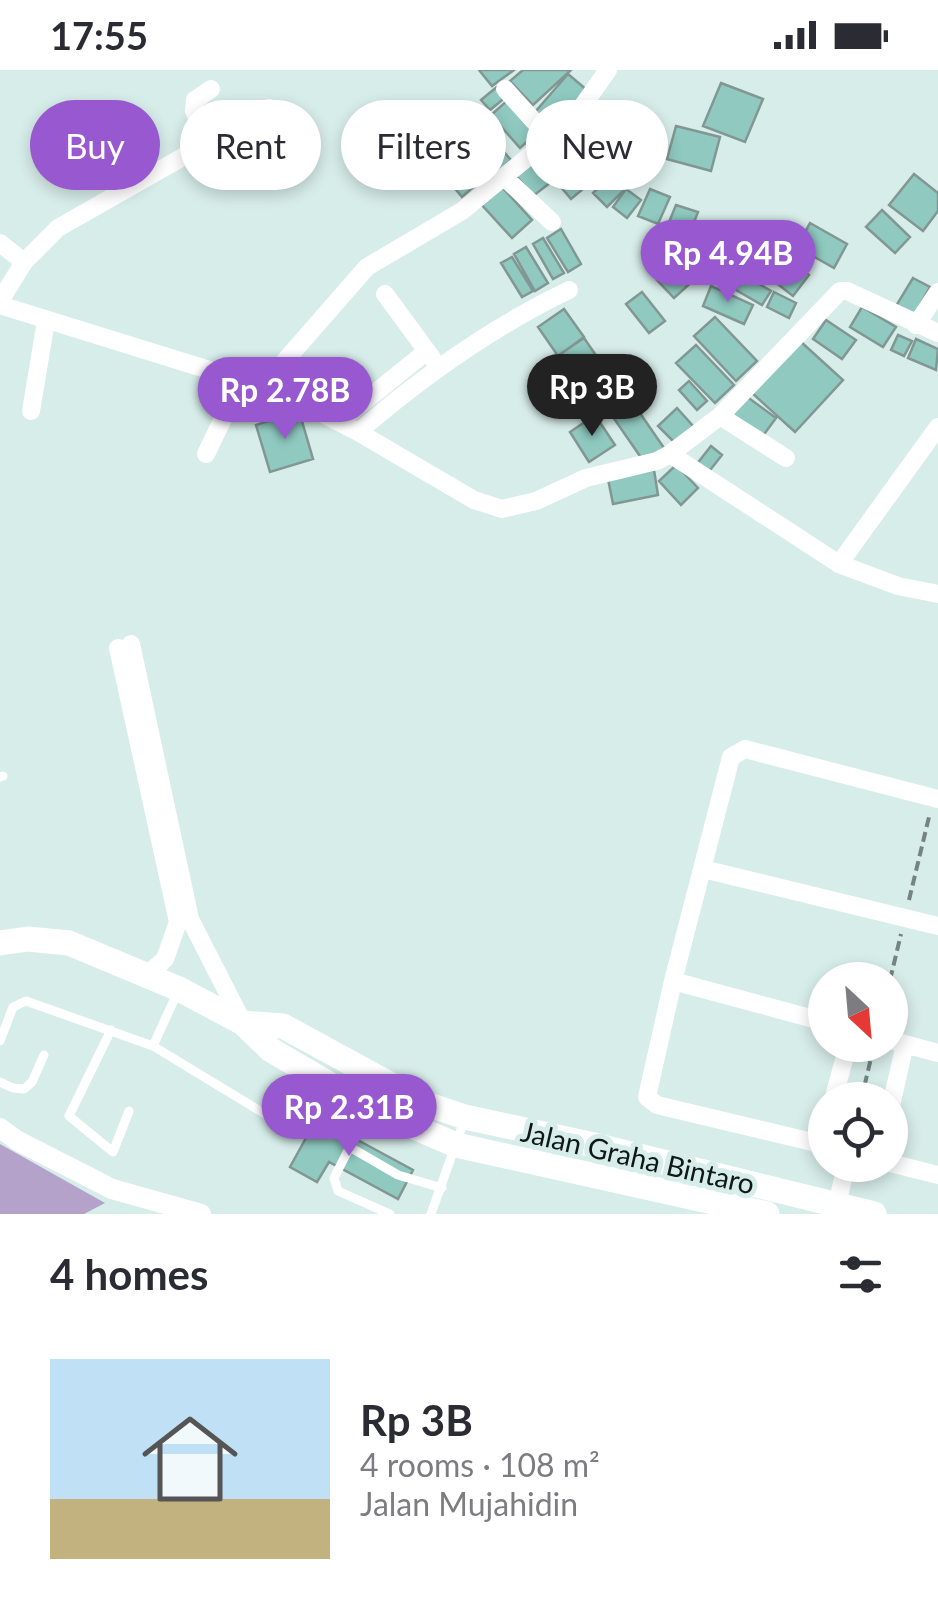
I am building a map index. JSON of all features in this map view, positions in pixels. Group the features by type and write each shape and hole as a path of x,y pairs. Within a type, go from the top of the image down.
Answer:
{"main road":[{"name":"Jalan Graha Bintaro","path":"0,943 28,939 70,943 179,990 243,1023 271,1050 370,1108 456,1146 767,1214"},
{"name":"Jalan Graha Bintaro","path":"243,1023 283,1026 426,1104 465,1117 594,1145 837,1210 874,1214"}],"street":[{"path":"588,100 608,70"},
{"path":"198,100 211,89"},
{"path":"504,90 526,113"},
{"path":"180,158 58,228 24,262 0,303 263,386 358,432 474,500 502,509 521,507 586,478 658,461 670,454 720,416 840,291 847,290 938,333"},
{"path":"506,175 526,159"},
{"path":"506,179 552,222"},
{"path":"263,386 367,267 462,211 488,190"},
{"path":"0,243 24,262"},
{"path":"339,422 433,359 569,290"},
{"path":"916,325 938,292"},
{"path":"385,294 433,359"},
{"path":"31,411 46,320"},
{"path":"358,432 433,359"},
{"path":"206,454 241,381"},
{"path":"720,416 786,458"},
{"path":"839,564 938,427"},
{"path":"670,454 839,564 898,586 938,594"},
{"path":"124,646 184,921 243,1023"},
{"path":"808,1136 650,1102 647,1097 732,758 745,749 936,798"},
{"path":"703,869 938,926"},
{"path":"146,976 166,959 184,921"},
{"path":"673,981 808,1017"},
{"path":"908,1045 938,1053"},
{"path":"0,1128 112,1189 202,1214"},
{"path":"908,1168 938,1175"},
{"path":"837,1210 843,1182"}],"lane":[{"path":"153,1046 179,990"},
{"path":"0,1041 14,1007 26,1001 153,1046 266,1114"},
{"path":"111,1030 69,1116 113,1152 129,1111"},
{"path":"0,1082 24,1089 32,1082 44,1055"},
{"path":"370,1108 334,1178 338,1191 390,1214"},
{"path":"431,1214 465,1117"},
{"path":"348,1146 398,1175 442,1188"}],"path":[{"path":"894,962 936,798"}],"shaded area":[{"path":"0,1144 105,1203 84,1214 0,1214"}],"building":[{"path":"479,70 514,70 492,86"},
{"path":"523,70 571,70 538,100 528,100 510,81"},
{"path":"568,74 588,91 580,100 545,100"},
{"path":"721,83 763,99 745,142 703,126"},
{"path":"498,86 507,96 502,100 481,100"},
{"path":"509,99 526,118 526,143 520,148 506,132"},
{"path":"676,126 720,137 711,171 668,159"},
{"path":"526,163 526,188 514,173"},
{"path":"914,174 938,193 938,211 923,231 889,205"},
{"path":"497,190 505,190 532,220 512,238 481,204"},
{"path":"563,190 582,190 571,199"},
{"path":"596,190 624,190 607,207 593,193"},
{"path":"625,190 641,200 627,218 613,207"},
{"path":"650,190 670,197 658,224 638,216"},
{"path":"676,205 698,212 689,235 667,227"},
{"path":"882,210 910,237 895,253 866,227"},
{"path":"810,223 847,244 834,268 797,247"},
{"path":"561,229 581,264 568,272 547,238"},
{"path":"751,230 771,242 752,276 731,264"},
{"path":"676,235 771,291 762,305 667,250"},
{"path":"543,238 564,273 553,279 533,244"},
{"path":"526,247 548,283 535,291 514,254"},
{"path":"512,257 533,291 522,297 501,263"},
{"path":"785,257 809,275 793,296 770,278"},
{"path":"677,262 694,280 674,298 657,280"},
{"path":"913,278 930,287 914,316 896,306"},
{"path":"711,286 753,305 744,324 703,306"},
{"path":"642,292 665,321 649,333 626,304"},
{"path":"774,292 796,303 789,318 767,307"},
{"path":"862,307 896,327 883,347 850,327"},
{"path":"564,309 584,337 558,356 538,327"},
{"path":"715,317 757,361 736,381 694,336"},
{"path":"826,320 856,340 842,359 813,339"},
{"path":"898,335 912,341 904,356 891,350"},
{"path":"584,338 606,370 578,389 556,357"},
{"path":"916,339 938,349 936,370 908,358"},
{"path":"800,341 843,380 795,432 752,393"},
{"path":"696,345 734,385 715,403 676,363"},
{"path":"611,371 664,448 644,462 591,385"},
{"path":"689,381 707,401 697,410 679,390"},
{"path":"746,396 776,418 762,437 731,415"},
{"path":"677,408 693,426 675,443 658,426"},
{"path":"299,411 313,459 270,472 256,425"},
{"path":"595,415 615,445 589,462 570,432"},
{"path":"711,446 722,455 707,474 696,465"},
{"path":"676,465 698,488 681,505 659,481"},
{"path":"654,470 658,495 613,504 608,479"},
{"path":"317,1118 413,1170 398,1199 329,1162 317,1182 290,1167"}]}
